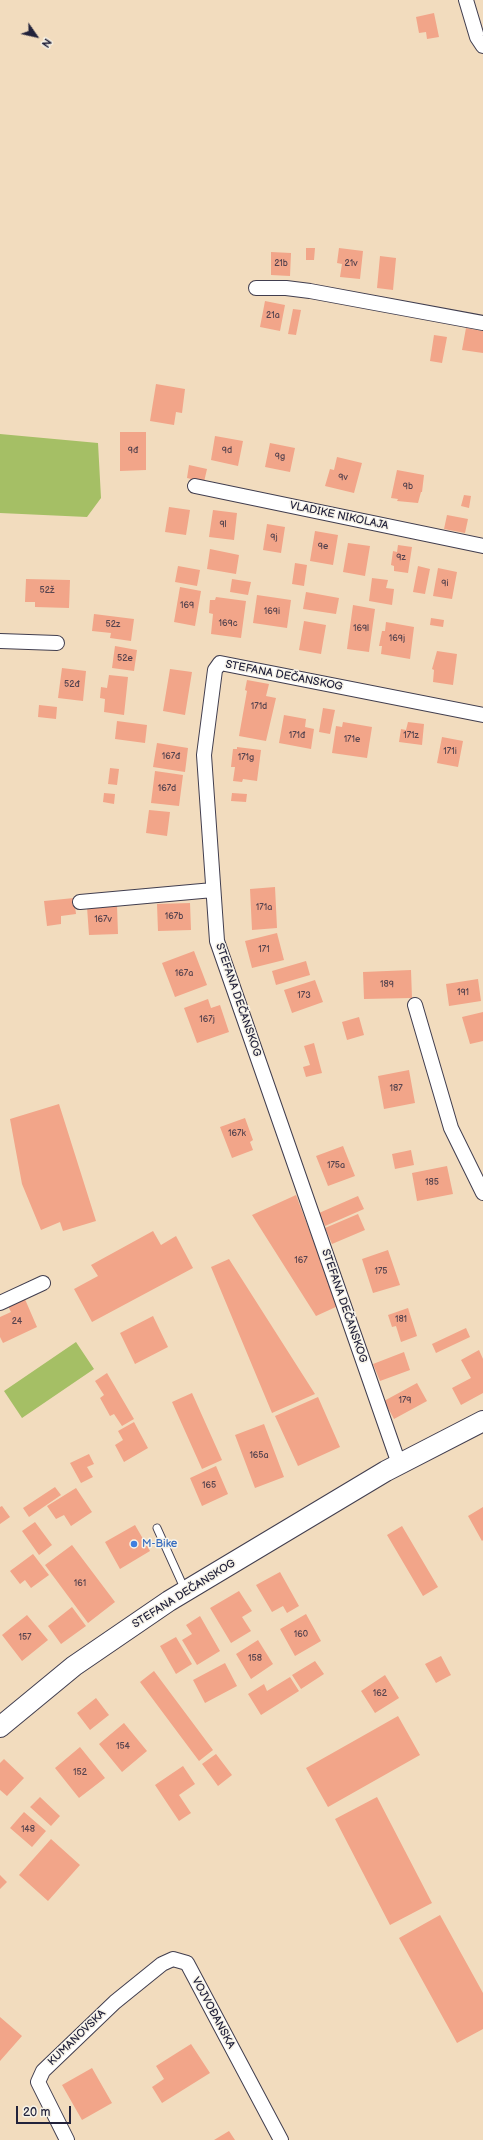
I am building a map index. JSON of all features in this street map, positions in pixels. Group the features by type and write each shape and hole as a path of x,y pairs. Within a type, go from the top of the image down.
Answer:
{"main road":[{"name":"STEFANA DEČANSKOG","path":"0,1727 74,1666 185,1591 399,1464 483,1421"}],"street":[{"path":"466,0 477,37 483,46"},
{"path":"256,288 286,288 310,291 483,323"},
{"name":"VLADIKE NIKOLAJA","path":"195,486 483,546"},
{"path":"0,641 57,644"},
{"name":"STEFANA DEČANSKOG","path":"399,1464 217,941 204,755 215,670 220,663 483,715"},
{"path":"80,902 213,890"},
{"path":"415,1005 452,1128 483,1194"},
{"path":"0,1303 43,1283"},
{"name":"VOJVOĐANSKA","path":"115,2002 162,1964 173,1959 187,1963 281,2140"},
{"name":"KUMANOVSKA","path":"68,2140 38,2082 43,2071 57,2056 115,2002"}],"lane":[{"path":"157,1528 185,1591"}],"green space":[{"path":"0,434 98,443 101,498 87,517 0,513"},
{"path":"76,1342 94,1369 22,1418 4,1391"}],"building":[{"path":"434,13 439,37 427,39 426,32 419,33 416,17"},
{"path":"306,248 315,248 314,260 306,260"},
{"path":"339,248 363,251 360,279 340,277 342,264 337,263"},
{"path":"271,252 291,253 290,276 271,275"},
{"path":"380,256 396,258 393,290 377,288"},
{"path":"265,301 285,305 280,331 260,327"},
{"path":"293,309 301,310 296,335 288,334"},
{"path":"466,328 483,331 483,353 462,350"},
{"path":"434,335 447,337 442,363 430,361"},
{"path":"156,384 185,389 182,413 176,412 174,425 150,421"},
{"path":"120,432 146,432 146,470 120,471"},
{"path":"215,436 243,441 238,466 211,460"},
{"path":"270,443 295,448 290,472 265,467"},
{"path":"337,457 362,463 354,493 325,486 330,469 334,470"},
{"path":"189,465 207,469 204,482 187,478"},
{"path":"397,470 424,475 422,492 418,503 397,501 398,499 391,498"},
{"path":"464,495 471,496 469,508 461,506"},
{"path":"169,507 190,510 186,535 165,532"},
{"path":"213,510 237,513 234,540 209,537"},
{"path":"447,515 468,519 465,533 444,529"},
{"path":"267,524 285,527 281,553 263,550"},
{"path":"315,531 338,535 333,565 310,561"},
{"path":"348,543 370,546 365,576 343,572"},
{"path":"398,545 412,547 408,573 394,571 394,566 391,565 393,551 397,552"},
{"path":"210,549 239,555 236,574 207,569"},
{"path":"295,563 307,565 304,586 292,584"},
{"path":"178,566 200,570 197,586 175,582"},
{"path":"418,566 430,569 425,594 413,592"},
{"path":"438,568 457,572 452,599 433,596"},
{"path":"372,578 388,580 386,588 394,589 392,605 369,601"},
{"path":"26,579 70,580 69,608 35,607 35,602 25,602"},
{"path":"232,579 251,582 248,595 230,592"},
{"path":"180,587 201,591 195,626 174,622"},
{"path":"306,592 339,598 336,614 303,609"},
{"path":"257,595 291,600 287,628 253,623"},
{"path":"216,597 246,601 241,638 211,634 213,614 209,613 210,600 215,600"},
{"path":"353,605 375,609 369,652 347,649"},
{"path":"94,614 134,619 131,641 110,638 111,633 92,631"},
{"path":"431,618 444,620 443,627 430,625"},
{"path":"304,621 326,625 321,654 299,650"},
{"path":"386,622 414,627 410,659 381,654 382,646 379,646 382,631 385,631"},
{"path":"115,646 137,650 134,671 112,668"},
{"path":"437,651 457,654 453,685 433,682 434,670 432,669"},
{"path":"62,668 86,671 83,701 58,698"},
{"path":"170,669 192,672 185,715 163,711"},
{"path":"109,675 128,677 124,715 104,712 105,699 100,698 101,687 107,688"},
{"path":"247,680 269,684 266,696 276,698 266,741 239,736 247,691 245,690"},
{"path":"39,705 57,707 56,719 38,717"},
{"path":"323,708 335,710 330,734 319,732"},
{"path":"284,715 306,719 305,727 314,729 311,749 279,743"},
{"path":"117,721 147,725 145,743 115,739"},
{"path":"343,722 372,727 367,758 332,753 336,726 342,727"},
{"path":"408,722 424,724 422,745 399,742 401,729 406,730"},
{"path":"442,737 463,741 458,767 437,763"},
{"path":"157,743 188,748 185,772 153,767"},
{"path":"237,747 261,750 257,781 243,779 242,782 233,781 235,767 231,767 233,749 237,749"},
{"path":"110,768 119,769 117,785 108,784"},
{"path":"155,771 183,775 179,806 151,803"},
{"path":"104,793 115,794 114,804 103,802"},
{"path":"232,793 247,794 246,802 231,801"},
{"path":"149,810 170,812 167,836 146,833"},
{"path":"275,887 277,928 252,930 250,889"},
{"path":"74,898 76,914 61,916 61,924 47,926 44,901"},
{"path":"190,903 191,930 158,931 157,904"},
{"path":"117,905 118,934 89,935 87,907"},
{"path":"277,933 284,960 252,968 245,941"},
{"path":"194,951 207,985 175,997 162,963"},
{"path":"306,961 310,975 276,985 272,971"},
{"path":"411,970 412,998 364,999 363,972"},
{"path":"478,979 481,1001 449,1006 446,984"},
{"path":"315,980 323,1002 292,1013 284,990"},
{"path":"208,999 211,1008 220,1005 229,1032 197,1043 184,1008"},
{"path":"483,1012 483,1041 470,1044 462,1017"},
{"path":"359,1017 364,1035 347,1040 342,1022"},
{"path":"314,1043 322,1073 306,1077 303,1067 310,1065 304,1046"},
{"path":"409,1070 415,1103 384,1109 378,1076"},
{"path":"59,1104 96,1221 63,1231 60,1222 41,1230 22,1184 10,1119"},
{"path":"245,1118 253,1140 250,1142 253,1150 232,1158 220,1127"},
{"path":"343,1146 355,1176 328,1186 316,1156"},
{"path":"411,1150 414,1165 395,1169 392,1154"},
{"path":"447,1166 453,1194 417,1201 412,1173"},
{"path":"296,1195 338,1306 316,1316 252,1215"},
{"path":"358,1196 364,1209 325,1226 319,1213"},
{"path":"358,1214 365,1230 332,1244 325,1228"},
{"path":"153,1231 161,1245 176,1236 193,1268 92,1322 74,1289 98,1276 91,1265"},
{"path":"388,1250 400,1285 373,1293 362,1259"},
{"path":"229,1259 315,1394 272,1413 211,1267"},
{"path":"24,1297 37,1327 3,1343 0,1337 0,1317 11,1312 7,1304"},
{"path":"408,1308 417,1336 401,1342 396,1326 392,1327 388,1315"},
{"path":"153,1316 168,1347 135,1364 120,1333"},
{"path":"466,1328 470,1337 436,1353 432,1344"},
{"path":"479,1350 483,1359 483,1393 461,1405 452,1388 471,1378 461,1360"},
{"path":"404,1352 410,1370 380,1381 373,1364"},
{"path":"107,1373 134,1419 122,1426 114,1414 110,1416 100,1398 104,1395 95,1381"},
{"path":"417,1383 427,1401 394,1419 384,1401"},
{"path":"192,1393 222,1460 202,1469 172,1402"},
{"path":"318,1397 340,1447 298,1466 275,1416"},
{"path":"134,1422 148,1448 124,1462 115,1445 123,1440 118,1431"},
{"path":"264,1424 284,1477 255,1488 235,1435"},
{"path":"89,1454 94,1464 87,1467 93,1477 81,1483 70,1463"},
{"path":"216,1466 228,1494 202,1506 190,1478"},
{"path":"55,1487 61,1495 29,1517 23,1508"},
{"path":"76,1488 92,1512 71,1526 64,1515 56,1519 47,1506"},
{"path":"2,1506 10,1517 0,1524 0,1507"},
{"path":"483,1507 483,1540 482,1541 468,1516"},
{"path":"35,1522 52,1545 39,1555 22,1531"},
{"path":"135,1525 150,1551 120,1569 105,1542"},
{"path":"402,1526 438,1587 423,1596 387,1535"},
{"path":"72,1545 115,1602 88,1623 45,1565"},
{"path":"33,1554 49,1575 31,1588 25,1580 20,1584 10,1571"},
{"path":"280,1572 299,1606 287,1613 283,1606 272,1612 256,1585"},
{"path":"239,1591 252,1611 242,1617 251,1631 231,1643 210,1608"},
{"path":"72,1607 86,1626 61,1644 48,1626"},
{"path":"306,1614 321,1641 295,1656 280,1629"},
{"path":"27,1615 48,1640 22,1661 2,1635"},
{"path":"200,1616 220,1651 197,1665 182,1640 192,1634 186,1625"},
{"path":"176,1637 192,1664 176,1674 160,1646"},
{"path":"258,1640 273,1664 251,1679 236,1654"},
{"path":"441,1656 451,1675 436,1683 425,1664"},
{"path":"315,1661 324,1674 301,1689 292,1675"},
{"path":"225,1663 237,1686 205,1703 193,1680"},
{"path":"154,1671 213,1750 199,1761 140,1682"},
{"path":"385,1675 399,1698 375,1713 361,1691"},
{"path":"290,1677 299,1691 261,1715 248,1694 264,1684 267,1691"},
{"path":"96,1698 109,1715 90,1730 77,1713"},
{"path":"398,1716 420,1755 328,1807 306,1768"},
{"path":"124,1723 147,1751 122,1772 99,1744"},
{"path":"80,1747 105,1778 79,1798 55,1768"},
{"path":"216,1754 232,1775 218,1786 202,1764"},
{"path":"4,1759 24,1778 7,1796 0,1790 0,1763"},
{"path":"183,1766 195,1784 179,1795 191,1813 179,1821 155,1785"},
{"path":"40,1797 60,1816 51,1826 30,1807"},
{"path":"377,1797 432,1903 390,1925 335,1819"},
{"path":"24,1812 46,1831 32,1847 10,1828"},
{"path":"51,1839 80,1865 48,1901 19,1875"},
{"path":"0,1875 7,1882 0,1889"},
{"path":"440,1915 483,1993 483,2029 457,2043 399,1938"},
{"path":"0,2017 22,2036 0,2061"},
{"path":"191,2044 210,2073 162,2103 152,2087 164,2079 156,2066"},
{"path":"92,2068 112,2103 82,2120 62,2085"},
{"path":"229,2131 235,2140 214,2140"}],"place":[{"name":"M-Bike","path":"134,1544"}]}
